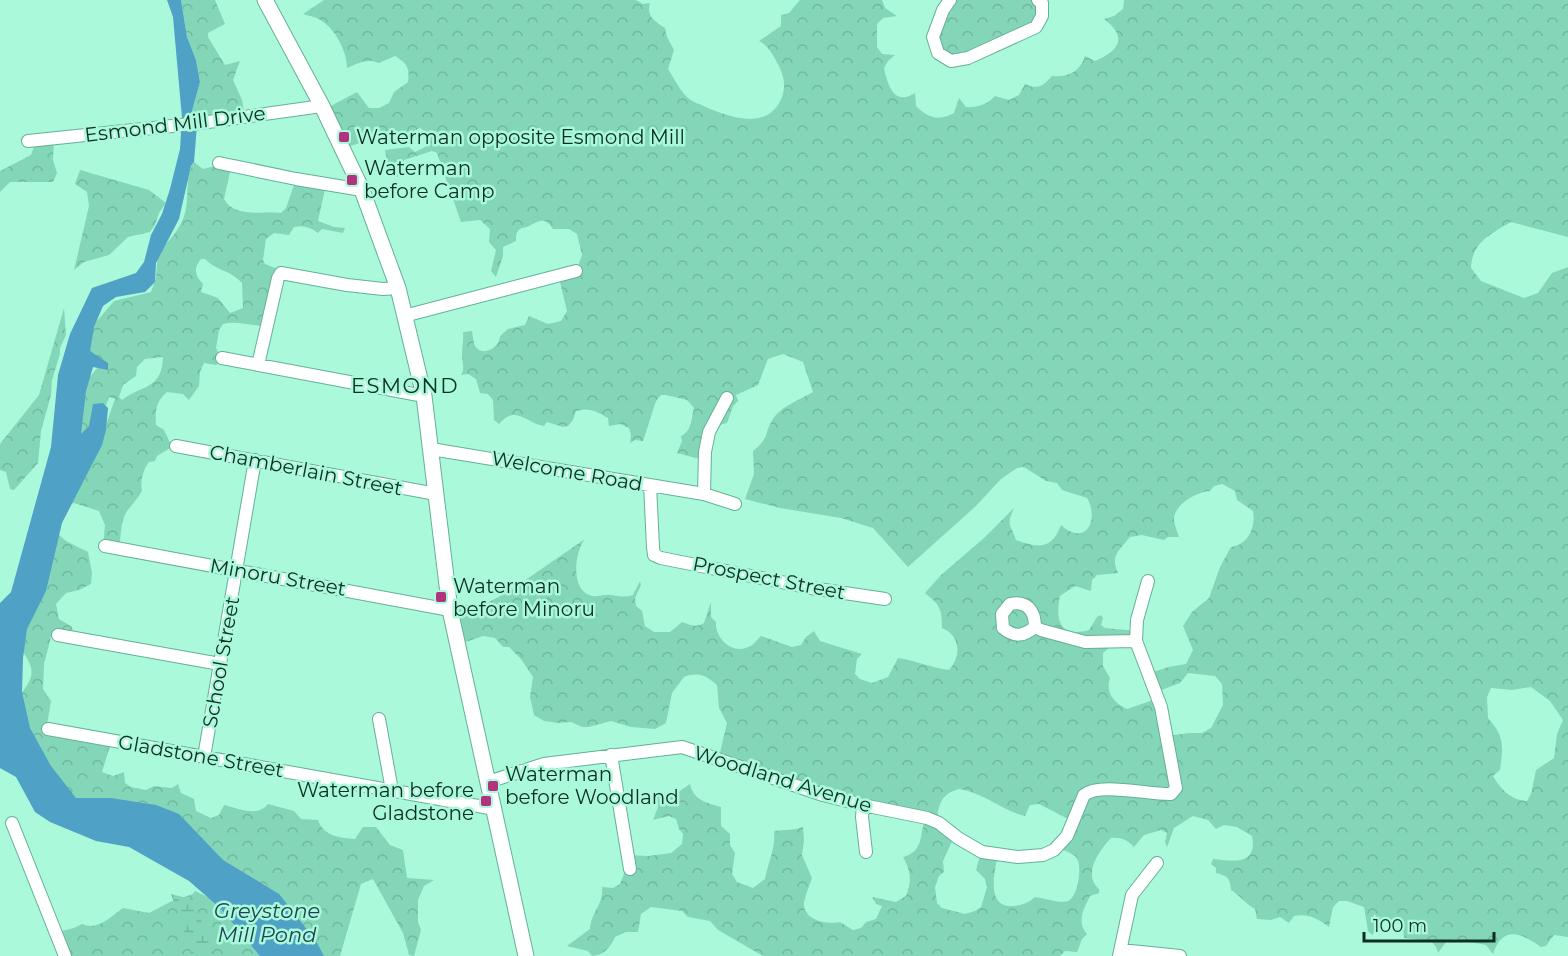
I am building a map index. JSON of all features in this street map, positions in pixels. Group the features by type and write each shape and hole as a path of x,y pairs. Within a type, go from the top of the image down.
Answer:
{"main road":[{"path":"265,0 322,106 362,189 398,288 424,396 450,609 526,956"}],"street":[{"path":"950,0 943,10 933,37 938,53 951,61 968,58 1036,27 1042,16 1041,3 1038,0"},
{"name":"Esmond Mill Drive","path":"28,141 201,123 322,106"},
{"path":"219,163 296,179 362,189"},
{"path":"404,316 576,271"},
{"path":"258,365 281,273 347,285 383,289 398,288"},
{"path":"222,358 424,396"},
{"path":"704,494 705,452 709,432 727,398"},
{"name":"Chamberlain Street","path":"176,446 436,494"},
{"name":"Welcome Road","path":"431,449 704,494 735,504"},
{"name":"School Street","path":"204,758 255,460"},
{"name":"Prospect Street","path":"650,485 654,555 811,588 885,598"},
{"name":"Minoru Street","path":"105,546 450,609"},
{"name":"Woodland Avenue","path":"488,782 544,764 682,747 789,784 863,805 927,818 939,823 965,843 982,852 1004,857 1029,857 1048,853 1067,836 1084,795 1089,791 1102,789 1171,795 1176,788 1166,723 1136,641 1137,620 1148,581"},
{"path":"1035,627 1085,642 1136,641"},
{"path":"58,635 220,664"},
{"path":"380,719 392,790"},
{"name":"Gladstone Street","path":"48,729 495,809"},
{"path":"611,755 630,869"},
{"path":"863,805 862,818 866,852"},
{"path":"12,823 65,956"},
{"path":"1157,863 1132,895 1120,953 1180,956"}],"green space":[{"path":"181,0 215,0 225,24 208,33 208,37 225,65 240,61 233,80 242,100 245,118 191,124 200,82 196,60 187,37"},
{"path":"324,0 636,0 643,4 650,3 650,15 665,28 674,50 668,69 683,93 693,101 716,111 749,119 768,114 776,108 782,97 784,82 779,66 773,55 759,41 781,26 781,15 789,13 800,0 882,0 885,8 897,16 883,18 877,24 877,47 882,54 895,55 884,68 890,87 897,96 908,96 915,93 916,106 924,113 938,118 954,113 959,98 966,107 982,105 995,96 1009,100 1019,95 1025,84 1033,87 1040,86 1052,76 1063,76 1073,72 1080,66 1085,56 1095,61 1110,53 1118,43 1118,38 1112,26 1104,19 1114,16 1123,9 1124,0 1568,0 1568,237 1511,222 1479,245 1472,259 1471,268 1481,281 1524,298 1538,293 1552,273 1568,267 1568,937 1554,935 1546,946 1541,947 1520,935 1507,935 1497,945 1493,954 1486,945 1454,939 1446,942 1438,953 1431,941 1404,938 1403,929 1398,923 1383,921 1372,935 1368,931 1364,907 1347,901 1339,901 1333,907 1329,927 1317,919 1304,915 1294,916 1289,923 1280,917 1271,920 1257,919 1255,909 1231,890 1228,878 1216,873 1216,868 1211,864 1213,859 1235,861 1247,857 1253,846 1252,836 1237,827 1224,825 1216,829 1208,820 1193,816 1174,828 1167,847 1165,842 1167,833 1161,830 1144,835 1134,847 1124,840 1111,838 1097,856 1092,870 1092,877 1099,893 1090,896 1084,910 1082,925 1087,934 1082,939 1077,952 1065,951 1060,956 763,956 718,930 710,921 688,917 682,911 651,907 641,914 638,932 626,932 615,937 609,948 600,954 592,956 588,951 567,946 590,929 601,898 602,887 613,888 620,884 628,864 627,855 649,856 671,853 682,844 683,834 676,819 669,816 653,820 658,807 656,792 674,795 690,784 697,797 721,807 721,826 730,834 730,845 735,853 732,874 737,882 753,888 765,879 773,849 774,831 803,827 802,855 812,878 804,908 816,920 829,923 840,922 853,930 876,919 882,906 876,904 872,897 896,902 906,896 910,876 903,857 917,848 924,822 718,761 727,723 719,708 717,685 702,675 684,677 672,693 666,723 655,729 631,727 611,721 582,727 571,722 544,721 534,715 530,697 533,677 521,659 509,647 503,647 495,638 483,636 460,644 449,605 485,604 508,592 585,539 579,551 576,568 582,590 593,596 627,596 633,595 640,581 641,585 635,598 636,606 642,611 645,626 654,632 670,632 682,622 701,625 704,623 711,602 711,617 716,622 721,638 729,646 746,648 753,645 761,636 792,647 801,645 814,631 820,641 862,654 857,659 855,674 860,679 872,683 888,677 898,658 949,670 956,659 956,641 948,631 942,628 939,608 925,593 941,575 984,538 1014,508 1010,522 1016,540 1031,545 1043,545 1053,539 1061,525 1070,531 1083,532 1091,522 1091,507 1087,498 1062,490 1057,483 1046,481 1024,467 1017,468 1001,479 976,506 908,567 873,528 841,518 780,508 745,499 754,474 753,451 765,439 773,419 786,407 813,392 803,362 783,354 768,359 758,385 736,395 738,401 733,406 727,423 711,427 703,460 677,453 682,441 681,436 689,428 694,408 687,400 666,395 661,395 656,401 643,441 635,440 630,443 629,428 620,424 609,426 608,418 589,410 576,411 573,420 568,426 563,427 547,422 544,426 516,415 505,418 499,424 494,420 493,400 488,394 480,393 476,379 468,374 461,375 463,332 472,331 475,346 486,351 491,350 497,344 500,336 508,329 525,325 529,316 548,324 561,321 567,311 559,278 576,272 582,255 577,234 569,229 553,229 544,221 521,228 517,233 516,241 503,247 503,256 496,277 491,271 496,250 489,242 490,229 480,220 461,222 437,153 432,151 404,160 402,164 405,172 397,177 388,165 385,150 409,147 415,152 425,147 426,136 420,128 403,136 392,138 375,135 347,147 325,109 357,92 369,108 379,108 389,103 394,92 408,82 408,69 405,64 395,56 379,63 367,61 347,68 343,48 332,30 320,20 303,14","holes":["1222,484 1235,491 1237,500 1253,511 1252,529 1242,543 1231,547 1220,567 1209,598 1192,612 1183,626 1193,650 1186,664 1148,674 1156,692 1180,683 1188,673 1215,676 1222,684 1223,705 1211,728 1202,733 1168,736 1156,699 1127,709 1118,704 1110,693 1110,678 1103,666 1103,653 1115,643 1138,642 1137,631 1105,628 1101,625 1103,618 1101,615 1097,617 1089,630 1072,632 1066,629 1059,620 1060,596 1075,586 1091,591 1092,580 1097,575 1118,573 1115,557 1130,537 1142,535 1164,540 1168,537 1179,537 1174,518 1183,503 1193,496 1210,491 1214,486","1531,687 1550,701 1563,720 1557,734 1554,758 1536,770 1531,794 1527,801 1507,793 1493,776 1500,770 1502,742 1488,718 1487,697 1491,688 1512,690","959,789 968,791 1025,816 1030,805 1039,804 1072,821 1059,848 1076,857 1078,861 1077,887 1072,898 1061,902 1035,897 1022,904 1004,905 995,895 994,888 998,856 981,852 976,870 985,879 987,887 981,907 965,914 942,908 937,903 935,887 939,876 944,872 943,861 954,837 936,823 944,797"]},
{"path":"945,0 1037,0 1039,24 951,59 934,47"},
{"path":"37,138 54,141 53,160 57,173 53,182 10,182 0,192 0,171 31,155"},
{"path":"194,162 203,169 219,165 231,168 224,199 235,209 242,211 281,213 286,208 295,182 325,189 318,221 345,228 343,233 322,229 318,233 306,227 297,226 289,235 274,233 266,239 263,260 265,264 280,270 266,326 223,324 219,330 216,348 223,361 216,365 204,363 200,372 199,386 189,400 183,394 167,392 160,399 156,411 156,425 164,430 172,447 157,456 155,461 149,462 145,468 142,491 123,520 119,550 103,548 105,525 99,511 74,503 67,506 100,442 115,399 109,397 104,411 79,443 78,423 88,379 99,366 88,350 88,340 96,322 114,301 151,292 156,278 158,250 176,232 185,214 191,167","holes":["201,259 233,275 242,283 243,308 230,313 218,298 201,292 203,284 196,272","163,357 162,368 155,381 122,400 119,397 123,385 136,376 137,367 145,359"]},
{"path":"80,170 149,190 166,203 150,232 128,237 109,255 84,262 74,270 89,206 87,192 75,184"},
{"path":"64,308 66,335 60,348 52,380 51,395 41,431 38,463 14,490 10,489 6,472 0,470 0,444 39,395"},
{"path":"58,534 66,541 88,552 92,573 91,584 66,593 56,604 59,619 72,627 73,635 52,633 44,664 43,689 51,701 46,731 111,743 102,772 113,776 124,772 125,783 131,787 146,790 154,786 172,788 178,784 181,793 194,799 196,811 211,818 219,815 224,805 253,811 264,808 268,804 294,811 301,819 318,820 324,830 338,837 355,839 363,827 376,827 390,845 403,850 407,878 434,880 424,886 418,900 418,922 421,930 414,956 409,955 403,933 373,879 361,884 340,956 311,956 88,815 44,769 19,696 32,672 29,661 20,648"},
{"path":"195,891 212,899 269,956 62,956 54,933 82,924 93,926 99,924 123,908 149,913 193,894"},
{"path":"171,894 191,899 212,942 213,956 190,956 191,951"}],"water":[{"name":"Greystone Mill Pond","path":"167,0 181,0 187,37 196,60 200,82 191,124 197,125 194,162 191,166 179,219 156,263 155,282 145,292 116,297 103,306 94,327 90,351 108,363 108,370 93,367 86,391 81,434 89,426 93,404 103,403 108,408 106,430 102,445 62,523 46,591 27,629 22,692 30,728 51,766 76,798 111,798 156,805 179,814 223,860 279,894 316,941 324,956 260,956 220,908 189,881 129,847 96,841 50,822 35,812 16,777 0,768 0,603 11,592 51,447 58,375 70,334 92,288 136,273 144,262 151,235 162,214 170,189 180,149 182,118 173,17"}],"place":[{"name":"Waterman opposite Esmond Mill","path":"344,137"},
{"name":"Waterman before Camp","path":"352,180"},
{"name":"Waterman before Minoru","path":"441,597"},
{"name":"Waterman before Woodland","path":"493,786"},
{"name":"Waterman before Gladstone","path":"486,801"}],"district":[{"name":"ESMOND","path":"405,385"}]}
